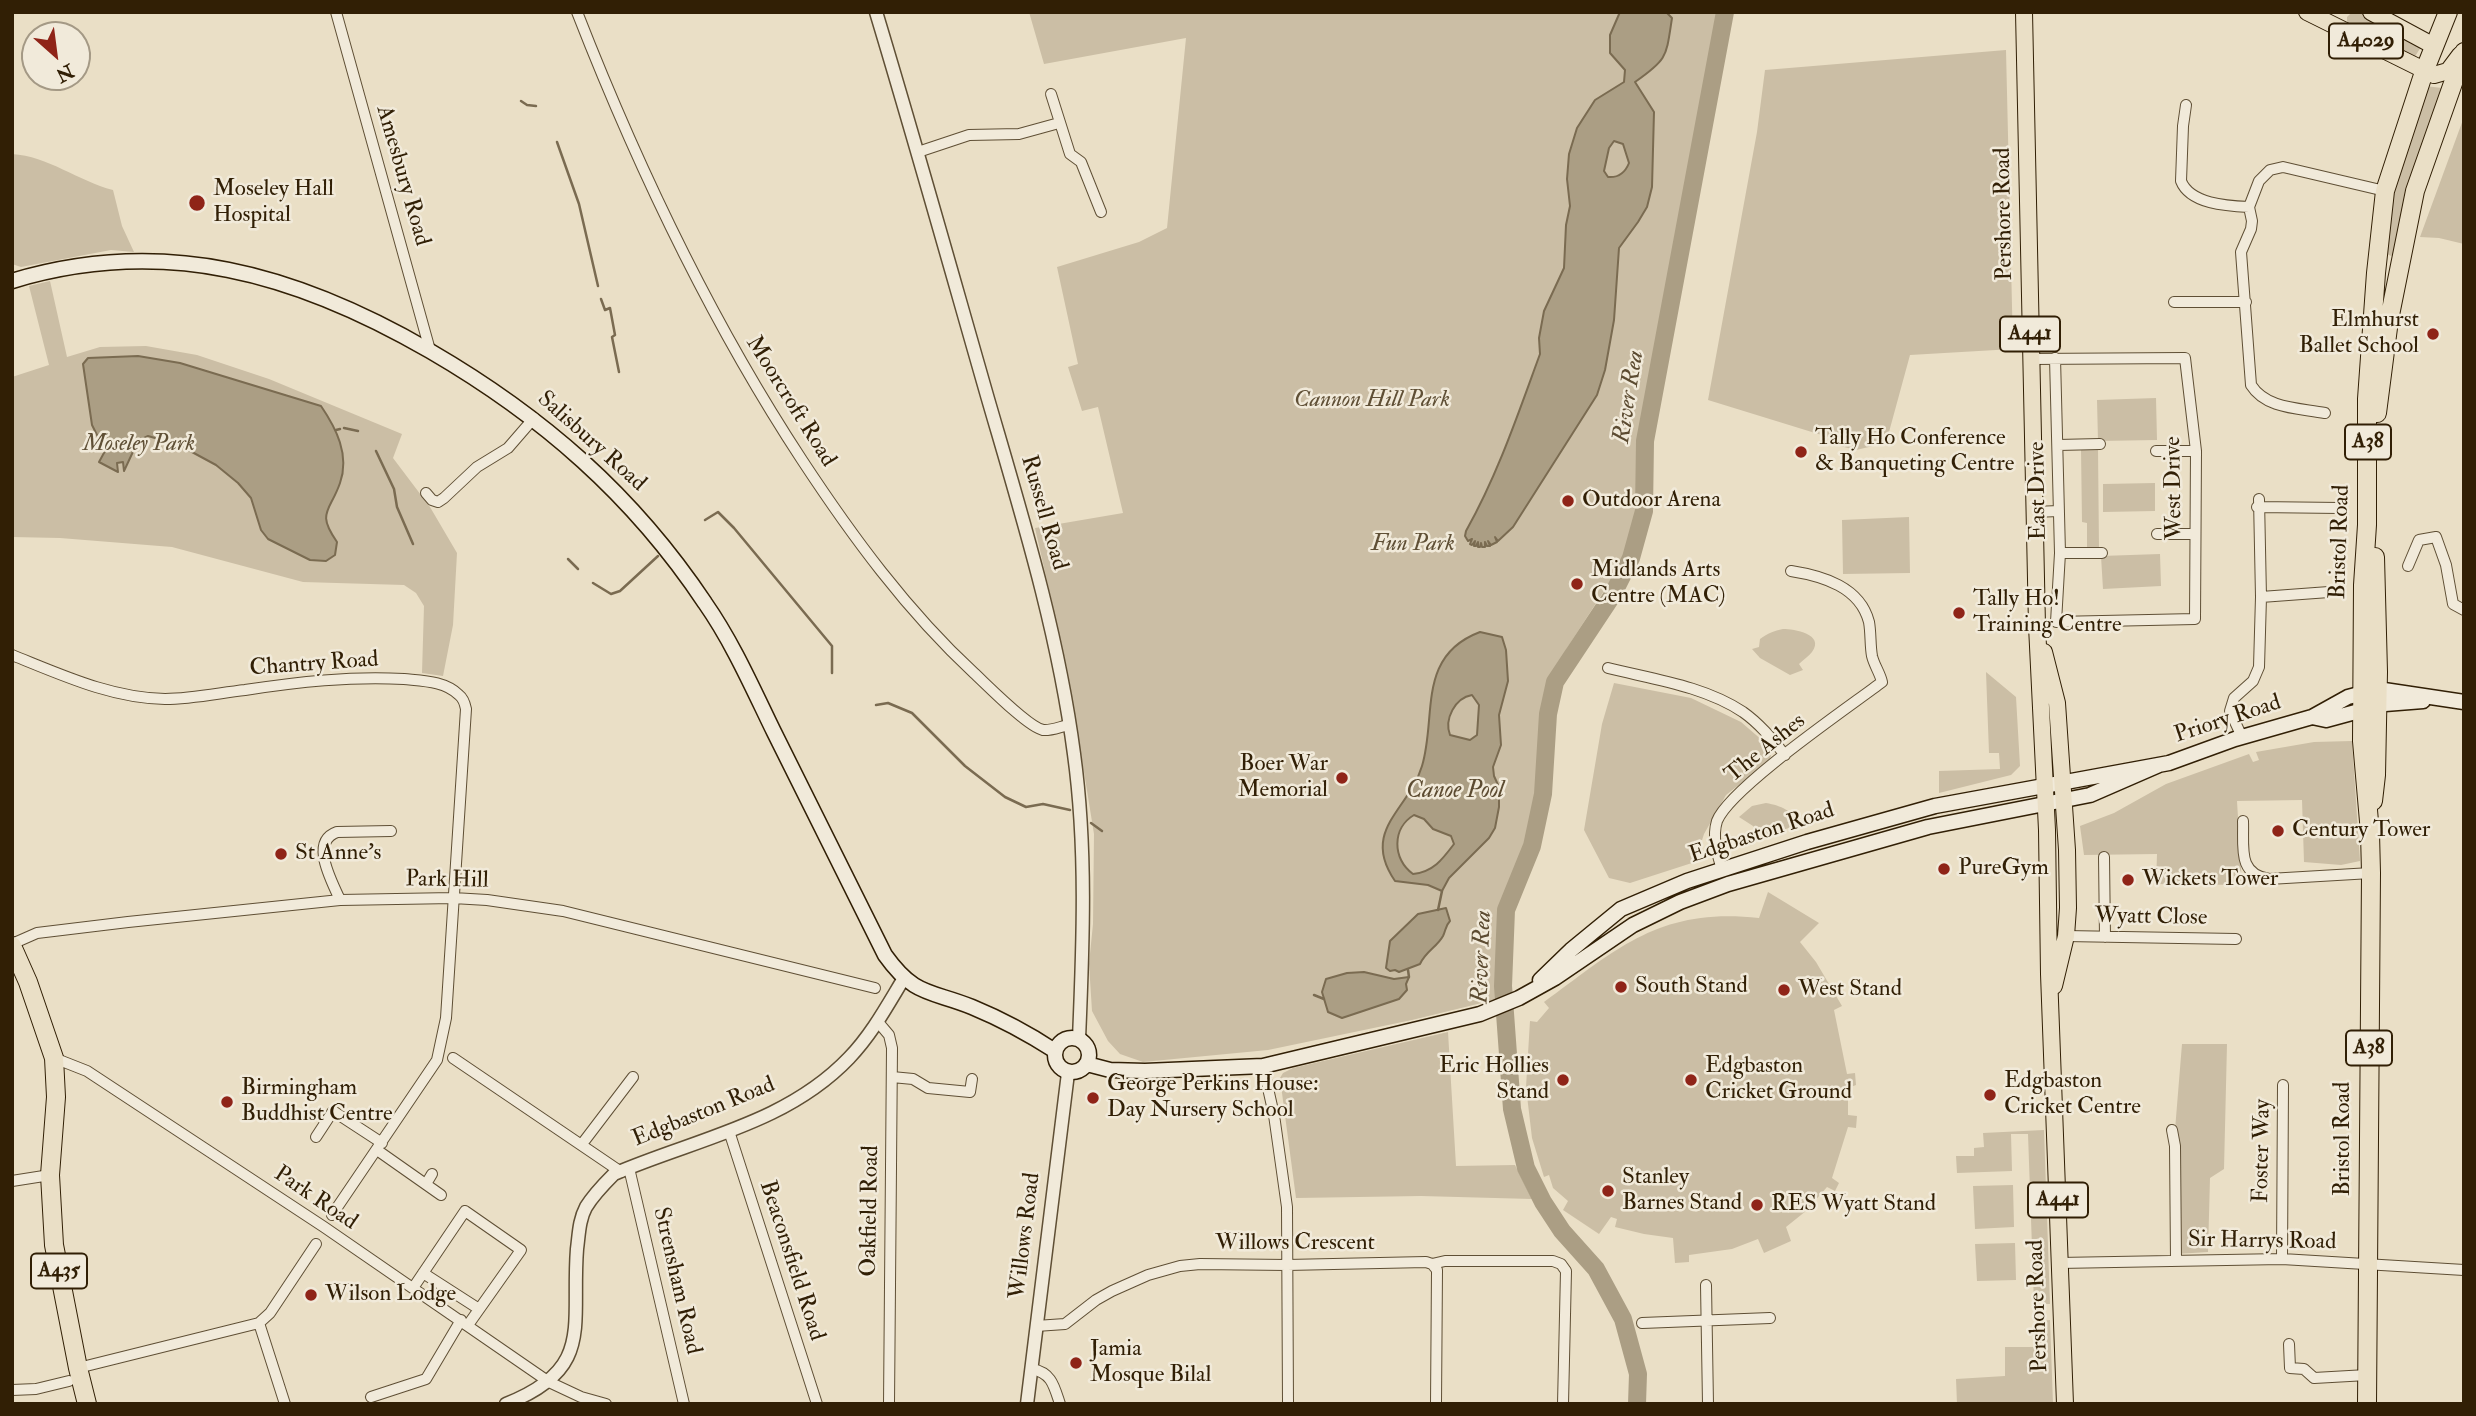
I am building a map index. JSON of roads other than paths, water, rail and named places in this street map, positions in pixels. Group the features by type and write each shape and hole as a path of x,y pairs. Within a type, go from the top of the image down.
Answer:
{"highway":[{"name":"Bristol Road","path":"2370,700 2363,585 2367,525 2367,399 2385,191 2424,72 2448,12"},
{"name":"Bristol Road","path":"2367,1404 2360,1263 2371,873 2370,833 2363,775 2370,700 2375,437 2385,351 2416,191 2464,51"},
{"name":"A435","path":"12,945 28,982 54,1058 56,1097 50,1175 55,1254 73,1374 88,1404"}],"main road":[{"name":"Pershore Road","path":"2024,12 2037,626 2064,1404"},
{"name":"A4029","path":"2307,12 2341,19 2424,72 2434,75 2448,71 2464,51"},
{"name":"A4029","path":"2371,12 2434,46"},
{"name":"Salisbury Road","path":"12,281 66,267 141,261 201,264 246,273 294,286 368,316 468,372 534,418 612,488 661,542 708,606 746,675 885,955 904,978"},
{"name":"Pershore Road","path":"2037,626 2057,703 2064,800 2068,908 2066,936 2051,997"},
{"name":"Priory Road","path":"2045,803 2090,795 2159,765 2242,737 2312,718 2348,697 2464,702"},
{"name":"Priory Road","path":"2044,786 2159,765"},
{"name":"Edgbaston Road","path":"1523,996 1571,950 1621,909 1666,889 1722,869 1935,806 2044,786"},
{"name":"Edgbaston Road","path":"1087,1064 1110,1070 1145,1071 1263,1066 1449,1022 1493,1009 1523,996 1555,978 1633,925 1680,902 1728,884 1928,827 2045,803"},
{"path":"1823,838 1829,855"},
{"path":"1722,869 1728,884"},
{"path":"1621,909 1633,925"},
{"path":"904,978 932,995 971,1006 1055,1051"},
{"path":"1068,1038 1079,1039 1087,1046 1087,1064 1081,1070 1068,1073 1056,1063 1055,1051 1062,1041 1068,1038"}],"street":[{"name":"Amesbury Road","path":"336,12 430,351"},
{"name":"Moorcroft Road","path":"577,12 641,166 710,306 771,412 843,521 900,595 946,646 1032,725 1044,730 1069,725"},
{"name":"Russell Road","path":"876,12 1047,606 1080,802 1082,945 1079,1039"},
{"path":"1051,94 1070,154 1081,162 1101,212"},
{"path":"2186,106 2183,126 2183,186 2198,198 2249,207"},
{"path":"918,152 969,135 1019,134 1059,123"},
{"path":"2325,412 2269,403 2258,397 2251,385 2241,252 2251,229 2249,207 2263,175 2276,168 2385,191"},
{"path":"2174,302 2246,302"},
{"path":"2031,359 2055,358"},
{"name":"West Drive","path":"2055,358 2185,358 2196,451 2195,619 2056,622"},
{"name":"East Drive","path":"2055,358 2060,554 2056,622"},
{"path":"426,493 438,502 444,498 477,467 508,448 534,418"},
{"path":"2058,445 2100,444"},
{"path":"2156,451 2196,451"},
{"path":"2242,737 2232,718 2231,704 2253,681 2259,667 2261,597 2258,503 2340,508"},
{"path":"2035,512 2059,511"},
{"path":"2157,534 2195,534"},
{"path":"2408,566 2419,540 2436,537 2446,565 2453,604 2464,610"},
{"path":"2060,554 2102,553"},
{"name":"The Ashes","path":"1722,869 1715,847 1718,821 1742,790 1882,682 1873,658 1869,623 1861,602 1842,587 1822,578 1791,571"},
{"path":"2261,597 2329,592"},
{"name":"Chantry Road","path":"12,655 105,690 164,699 323,679 367,677 436,682 460,695 466,709 446,1018 441,1049 438,1060 332,1214"},
{"path":"1608,668 1702,692 1742,712 1767,732 1785,755"},
{"path":"2243,821 2244,860 2250,871 2260,878 2371,873"},
{"path":"340,900 324,857 324,841 330,834 337,832 391,831"},
{"path":"2104,857 2105,937"},
{"name":"Park Hill","path":"12,945 37,933 49,931 340,900 453,898 488,900 563,911 875,988"},
{"name":"Wyatt Close","path":"2066,936 2236,939"},
{"name":"Edgbaston Road","path":"506,1404 549,1382 569,1356 576,1330 579,1226 585,1208 599,1189 614,1174 759,1120 806,1094 848,1059 878,1022 904,978"},
{"name":"Oakfield Road","path":"878,1022 889,1035 892,1048 889,1404"},
{"name":"Park Road","path":"54,1058 93,1075 464,1322 549,1382 562,1390 606,1404"},
{"path":"453,1058 625,1170"},
{"path":"1263,1066 1275,1115 1287,1207 1289,1404"},
{"name":"Willows Road","path":"1027,1404 1068,1073"},
{"path":"892,1076 913,1079 928,1088 970,1092 972,1079"},
{"path":"582,1144 633,1077"},
{"name":"Foster Way","path":"2282,1259 2283,1085"},
{"path":"316,1137 333,1111 441,1195"},
{"path":"2172,1130 2175,1146 2176,1260"},
{"name":"Beaconsfield Road","path":"729,1131 817,1404"},
{"name":"Strensham Road","path":"625,1170 684,1404"},
{"path":"426,1184 432,1174"},
{"path":"12,1181 50,1175"},
{"path":"371,1397 426,1379 464,1322 479,1309 521,1250 465,1211 413,1288"},
{"path":"12,1390 36,1389 73,1374 260,1323 270,1314 316,1244"},
{"name":"Sir Harrys Road","path":"2059,1263 2282,1259 2464,1270"},
{"name":"Willows Crescent","path":"1036,1326 1065,1324 1112,1291 1164,1270 1200,1264 1553,1261 1561,1264 1566,1271 1563,1404"},
{"path":"1432,1264 1437,1270 1436,1404"},
{"path":"423,1273 479,1309"},
{"path":"1706,1285 1708,1404"},
{"path":"1642,1323 1770,1318"},
{"path":"260,1323 285,1404"},
{"path":"2289,1344 2290,1368 2304,1369 2314,1378 2367,1375"},
{"path":"1032,1369 1043,1371 1051,1378 1060,1404"},
{"path":"562,1390 565,1403"}],"water":[{"path":"1620,12 1666,12 1672,18 1664,56 1654,68 1635,82 1654,112 1652,187 1647,207 1619,248 1614,320 1605,370 1597,395 1513,527 1498,541 1495,537 1497,542 1491,545 1488,541 1490,546 1485,542 1485,547 1482,547 1481,543 1478,547 1478,542 1474,546 1475,541 1470,544 1472,539 1468,541 1465,536 1466,531 1498,466 1540,354 1539,338 1544,311 1564,268 1566,225 1570,206 1567,179 1569,154 1577,128 1595,100 1624,82 1625,70 1610,53 1610,35","holes":["1614,141 1623,144 1629,163 1626,170 1615,177 1608,177 1604,171 1609,148"]},
{"path":"138,356 180,363 321,406 340,442 343,462 340,483 326,518 337,542 335,555 326,561 310,560 268,539 261,530 251,498 238,483 216,465 179,445 148,436 138,441 124,471 123,462 117,463 118,472 99,462 105,451 92,425 83,364 88,358"},
{"name":"Canoe Pool","path":"1480,632 1502,637 1506,650 1508,681 1499,715 1501,745 1493,767 1499,787 1499,807 1495,828 1489,838 1449,878 1442,891 1428,885 1395,881 1386,863 1383,848 1390,821 1416,781 1422,766 1437,672 1446,656 1460,643","holes":["1472,695 1479,705 1477,735 1470,740 1450,735 1452,710 1461,700","1414,815 1424,819 1433,829 1451,836 1454,844 1432,868 1413,874 1401,860 1397,844 1402,828"]},
{"path":"1446,908 1450,921 1444,934 1420,964 1399,972 1386,968 1390,941 1418,914"},
{"path":"1364,972 1394,979 1409,977 1407,990 1399,999 1342,1018 1328,1012 1322,992 1326,979"}],"waterway":[{"name":"River Rea","path":"1637,1404 1638,1374 1623,1319 1596,1269 1562,1231 1543,1202 1526,1168 1512,1109 1503,986 1506,910 1532,846 1543,794 1548,714 1555,682 1612,596 1631,558 1644,511 1645,441 1725,12"},
{"path":"521,101 536,106"},
{"path":"557,142 579,204 598,286"},
{"path":"601,299 605,310 610,308 619,372"},
{"path":"344,428 358,431"},
{"path":"336,430 340,429"},
{"path":"376,451 394,489 397,507 413,544"},
{"path":"705,520 718,512 832,646 832,673"},
{"path":"593,583 611,594 620,591 658,556"},
{"path":"568,559 578,569"},
{"path":"876,705 888,703 912,713 965,766 1005,797 1026,807 1043,804 1070,810"},
{"path":"1091,823 1102,831"},
{"path":"1438,910 1442,891"},
{"path":"1408,970 1409,977"},
{"path":"1314,995 1324,999"}],"place":[{"name":"Moseley Hall Hospital","path":"197,203"},
{"name":"Elmhurst Ballet School","path":"2433,334"},
{"name":"Tally Ho Conference & Banqueting Centre","path":"1801,452"},
{"name":"Outdoor Arena","path":"1568,501"},
{"name":"Midlands Arts Centre (MAC)","path":"1577,584"},
{"name":"Tally Ho! Training Centre","path":"1959,613"},
{"name":"Boer War Memorial","path":"1342,778"},
{"name":"Century Tower","path":"2278,831"},
{"name":"St Anne's","path":"281,854"},
{"name":"PureGym","path":"1944,869"},
{"name":"Wickets Tower","path":"2128,880"},
{"name":"South Stand","path":"1621,987"},
{"name":"West Stand","path":"1784,990"},
{"name":"Eric Hollies Stand","path":"1563,1080"},
{"name":"Edgbaston Cricket Ground","path":"1691,1080"},
{"name":"Edgbaston Cricket Centre","path":"1990,1095"},
{"name":"George Perkins House: Day Nursery School","path":"1093,1098"},
{"name":"Birmingham Buddhist Centre","path":"227,1102"},
{"name":"Stanley Barnes Stand","path":"1608,1191"},
{"name":"RES Wyatt Stand","path":"1757,1205"},
{"name":"Wilson Lodge","path":"311,1295"},
{"name":"Jamia Mosque Bilal","path":"1076,1363"}],"park label":[{"name":"Cannon Hill Park","path":"1372,401"},
{"name":"Moseley Park","path":"139,445"},
{"name":"Fun Park","path":"1413,545"}]}
